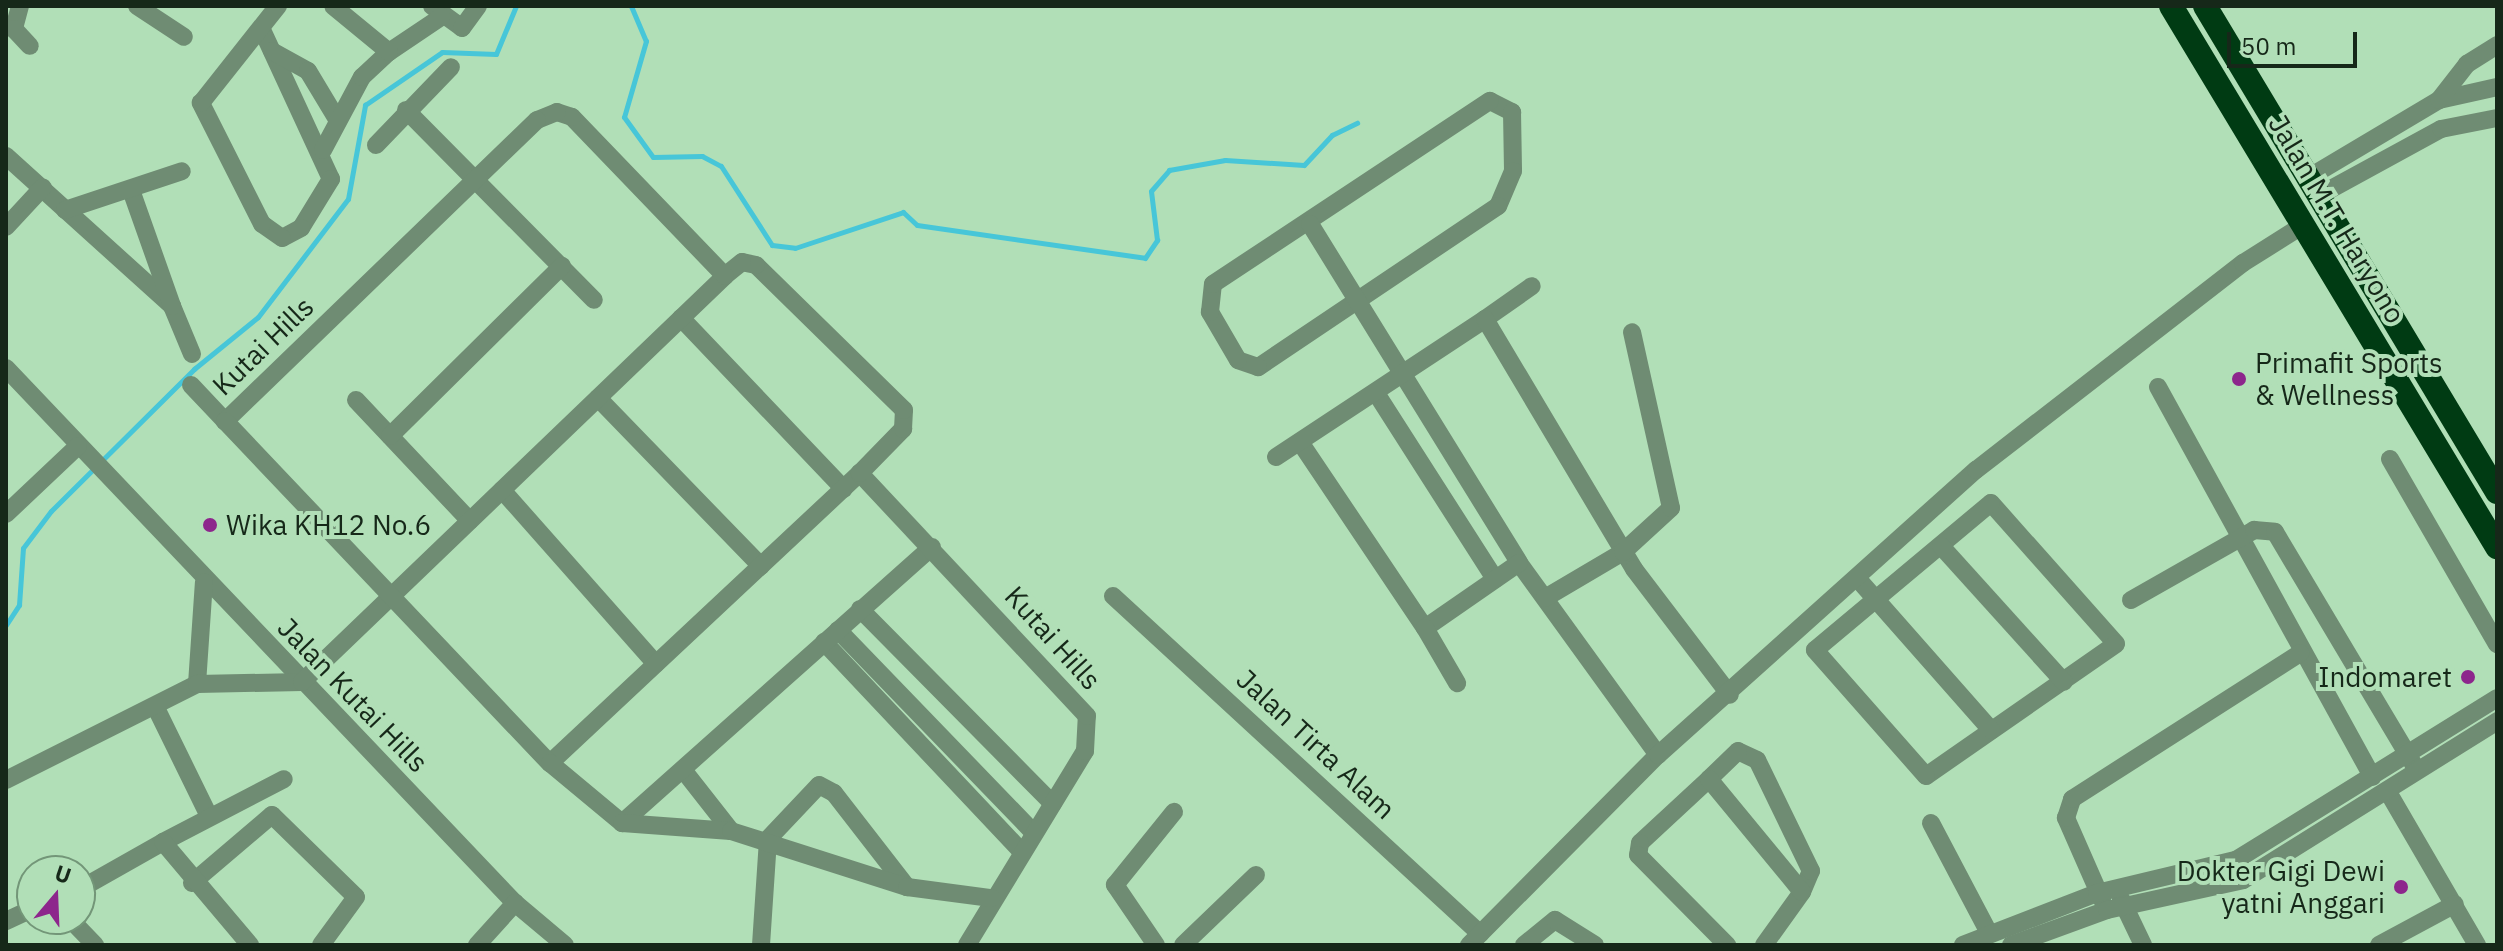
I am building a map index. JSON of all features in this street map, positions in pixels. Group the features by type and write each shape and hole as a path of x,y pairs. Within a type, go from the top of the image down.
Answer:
{"highway":[{"name":"Jalan M.T. Haryono","path":"2171,6 2497,547"},
{"name":"Jalan M.T. Haryono","path":"2205,6 2497,492"}],"street":[{"path":"20,6 14,29 30,46"},
{"path":"137,6 184,37"},
{"path":"263,32 323,150 327,194 301,228 277,238 262,224 201,103 263,32 278,6"},
{"path":"333,6 389,52"},
{"path":"323,150 362,77 436,11 466,27 478,6"},
{"path":"2314,186 2439,100 2467,64 2497,45"},
{"path":"272,51 308,71 338,121"},
{"path":"376,145 406,110 451,67"},
{"path":"2439,100 2497,87"},
{"path":"1500,101 1512,112 1513,171 1498,206 1357,297 1258,367 1238,360 1210,312 1210,288 1310,224 1477,108 1500,101"},
{"path":"406,110 480,177 594,300"},
{"name":"Kutai Hills","path":"622,823 550,763 225,421 537,120 557,112 572,117 725,276"},
{"path":"2314,186 2441,129 2497,118"},
{"path":"6,156 172,306"},
{"path":"65,210 182,171"},
{"path":"6,227 43,187"},
{"path":"131,190 192,354"},
{"path":"1310,224 1357,297 1400,376 1519,563 1658,755"},
{"path":"1474,939 1658,755 1730,695 2052,406 2305,224"},
{"path":"6,780 157,710 197,684 302,682 725,276 742,262 761,269 904,410 903,429 844,489 550,763"},
{"path":"390,436 562,266"},
{"path":"1276,457 1532,286"},
{"path":"681,318 844,489"},
{"path":"1485,319 1623,552 1730,695"},
{"path":"1545,598 1623,552 1665,520 1673,495 1632,332"},
{"path":"6,368 83,449 6,514"},
{"path":"191,385 225,421"},
{"path":"2158,387 2236,539 2300,653 2386,780 2477,945"},
{"path":"1376,393 1495,579"},
{"path":"598,398 761,566"},
{"path":"356,400 470,521"},
{"path":"1300,442 1425,628 1457,683"},
{"name":"Jalan Kutai Hills","path":"83,449 204,582 515,903 565,945"},
{"path":"2390,459 2497,644"},
{"name":"Kutai Hills","path":"860,473 1087,716 1085,751 991,898 967,945"},
{"path":"502,490 656,664"},
{"path":"1991,503 2116,644 1926,776 1815,650 1877,600 1991,503"},
{"path":"2131,600 2236,539 2263,528 2281,537 2414,766"},
{"path":"1941,546 2064,682"},
{"path":"622,823 932,547"},
{"path":"1425,628 1519,563"},
{"path":"1857,578 1991,730"},
{"path":"197,684 204,582"},
{"name":"Jalan Tirta Alam","path":"1113,596 1474,939"},
{"path":"860,609 1053,804"},
{"path":"831,636 1033,832"},
{"path":"831,636 1021,851"},
{"path":"2143,945 2116,909 2097,893 2066,818 2072,799 2300,653"},
{"path":"2414,766 2497,698"},
{"path":"157,710 208,814"},
{"path":"1963,945 1988,931 2097,893 2236,860 2352,789 2386,780 2497,721"},
{"path":"1727,945 1638,855 1640,843 1738,751 1757,760 1808,857 1811,871 1802,892 1764,945"},
{"path":"684,771 731,831"},
{"path":"96,880 208,814 252,797 284,779"},
{"path":"1709,779 1802,892"},
{"path":"2011,945 2116,909 2243,880 2363,805 2386,780"},
{"path":"761,945 768,839 813,787 824,786 907,887"},
{"path":"2352,789 2363,805"},
{"path":"252,797 356,897 321,945"},
{"path":"1156,945 1115,885 1174,812"},
{"path":"192,883 272,815"},
{"path":"622,823 731,831 768,839 907,887 991,898"},
{"path":"1931,823 1988,931"},
{"path":"163,842 192,883 250,945"},
{"path":"1183,945 1256,875"},
{"path":"2116,909 2117,889"},
{"path":"477,945 515,903"},
{"path":"2379,945 2455,904"},
{"path":"1524,945 1555,920 1595,945"}],"waterway":[{"path":"6,625 19,605 23,548 51,511 194,369 258,317 348,199 365,105 442,52 496,54 516,6"},
{"path":"631,6 646,41 624,117 653,157 702,156 721,166 772,245 795,248 903,212 917,225 1145,258 1157,240 1151,191 1169,170 1225,160 1304,165 1332,135 1357,123"}],"place":[{"name":"Primafit Sports & Wellness","path":"2239,379"},
{"name":"Wika KH12 No.6","path":"210,525"},
{"name":"Indomaret","path":"2468,677"},
{"name":"Dokter Gigi Dewi yatni Anggari","path":"2401,887"}]}
